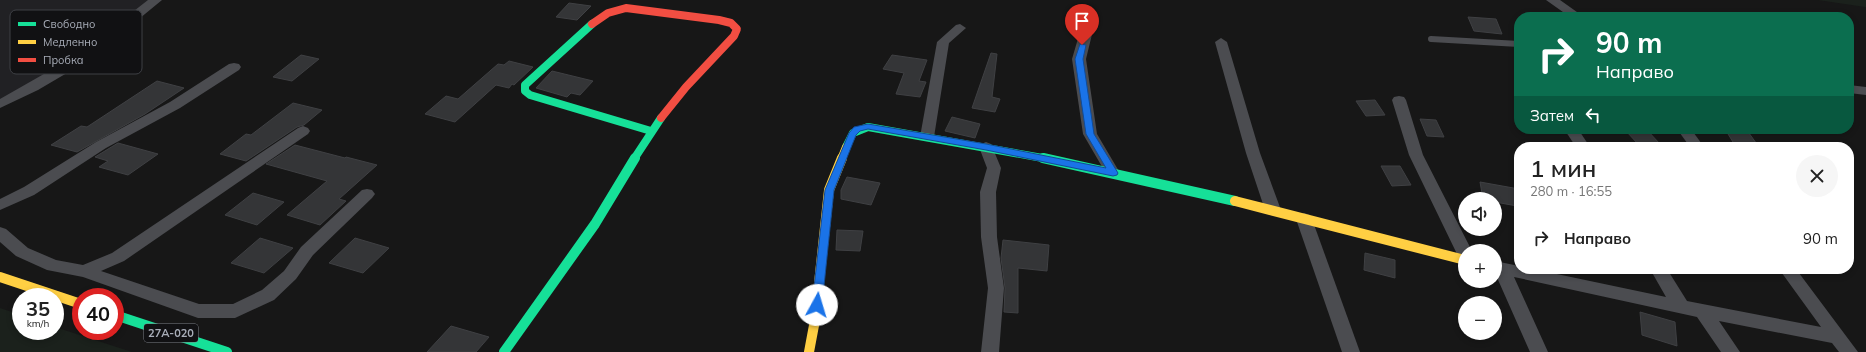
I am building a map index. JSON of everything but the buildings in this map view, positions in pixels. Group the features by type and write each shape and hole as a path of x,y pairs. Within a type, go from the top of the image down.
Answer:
{"street":[{"path":"142,11 156,0"},
{"path":"1552,0 1570,12"},
{"path":"504,352 595,224 651,132 686,87 734,36 737,29 731,23 719,20 626,8 613,10 602,15 525,85 524,91 530,95 651,132"},
{"path":"1090,18 1079,59 1090,134 1113,173"},
{"path":"927,137 943,42 960,28"},
{"path":"1221,42 1253,153 1273,210"},
{"path":"0,204 29,191 101,145 174,104 234,67"},
{"path":"0,104 55,74"},
{"path":"1854,90 1866,91"},
{"path":"1399,100 1416,154 1460,244"},
{"path":"809,352 815,320 829,190 852,134 857,129 868,127 986,147 1113,173 1273,210 1458,258"},
{"path":"84,271 118,256 302,131"},
{"path":"986,147 994,168 988,192 989,237 996,288 990,352"},
{"path":"0,233 22,252 53,266 84,271 198,311 235,311 268,296 290,275 307,251 367,194"},
{"path":"1304,219 1351,352"},
{"path":"1502,268 1514,270"},
{"path":"1502,273 1539,352"},
{"path":"1531,274 1681,307 1836,336"},
{"path":"1661,274 1681,307"},
{"path":"1791,274 1849,352"},
{"path":"0,277 72,301"},
{"path":"1702,311 1731,352"},
{"name":"27А-020","path":"124,318 227,352"}],"lane":[{"path":"1431,39 1514,44"}],"shaded area":[{"path":"0,0 158,0 142,12 142,10 10,10 10,74 48,74 0,101"},
{"path":"1818,0 1866,0 1866,7 1865,7"},
{"path":"0,308 12,312 12,340 64,340 64,330 72,333 72,340 95,340 132,352 0,352"}],"traffic: fast":[{"path":"592,24 525,85 525,91 530,95 651,131"},
{"path":"504,352 595,224 651,131 661,118"},
{"path":"846,147 853,133 859,129 868,127 1052,160 1235,201"},
{"path":"124,318 227,352"}],"traffic: slow":[{"path":"809,352 815,320 829,190 846,147"},
{"path":"1235,201 1458,258"},
{"path":"0,277 72,301"}],"traffic: jam":[{"path":"592,24 608,13 626,8 719,20 731,23 737,29 734,36 686,87 661,118"}],"route":[{"path":"817,305 829,190 852,134 857,129 868,127 986,147 1113,173 1090,134 1079,59 1082,45"}]}
